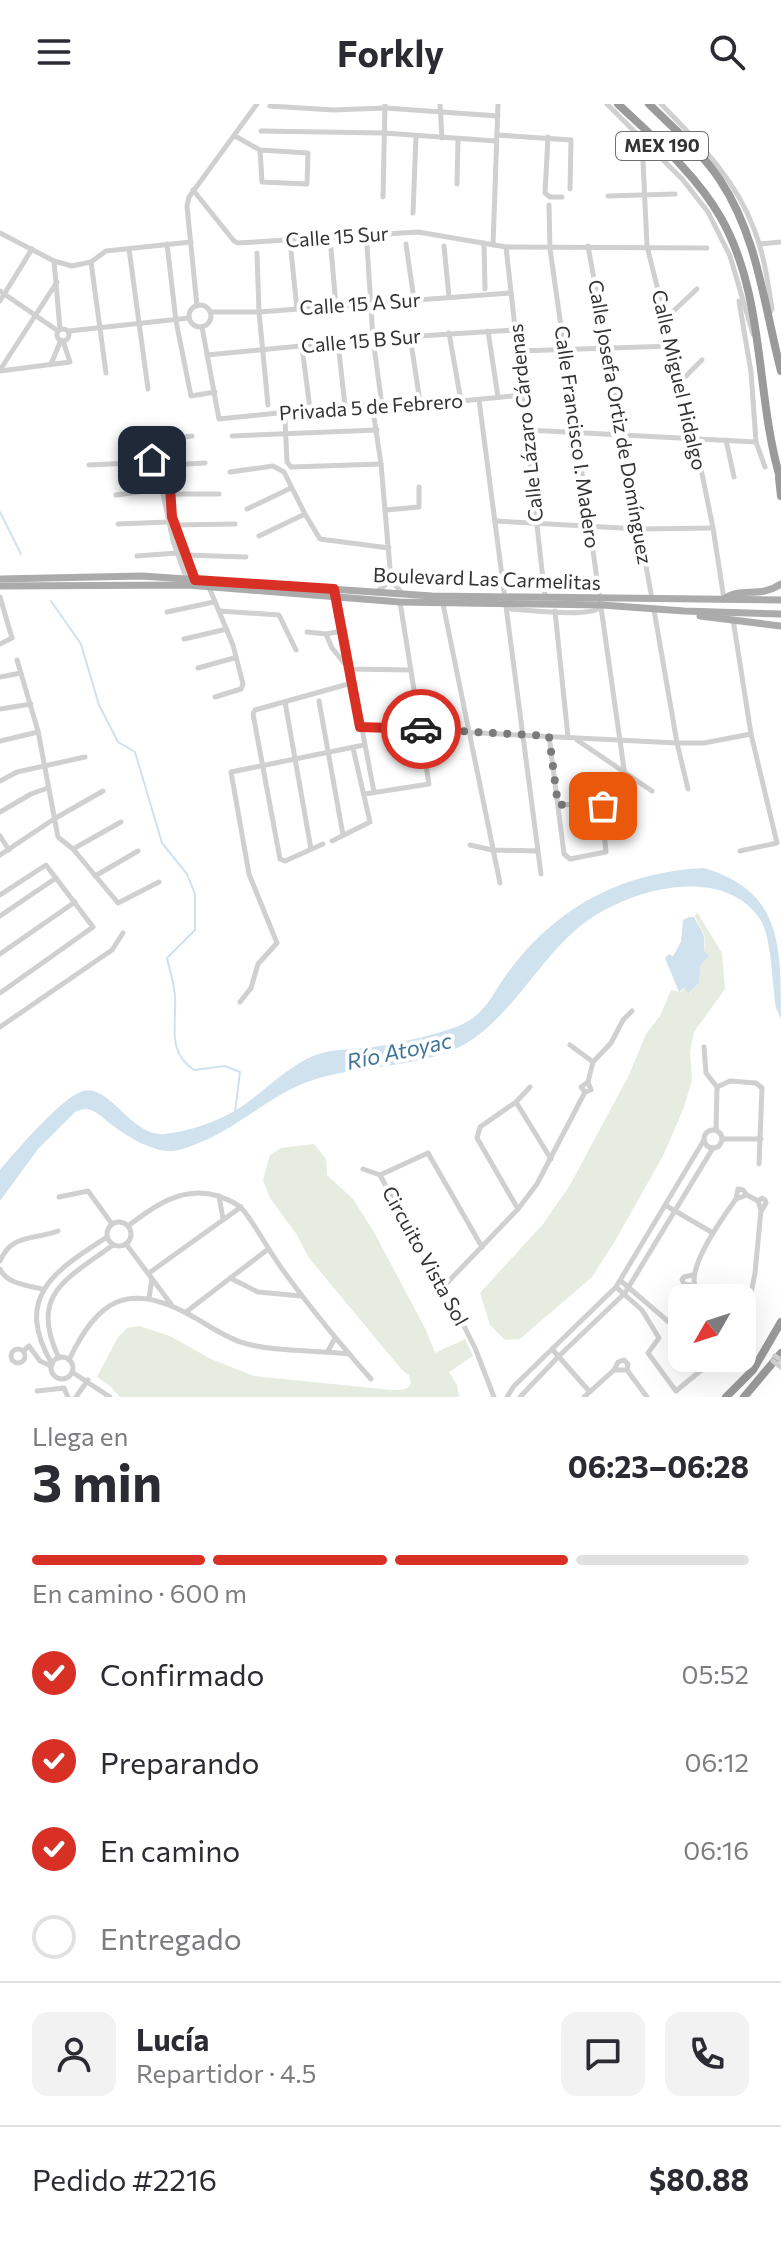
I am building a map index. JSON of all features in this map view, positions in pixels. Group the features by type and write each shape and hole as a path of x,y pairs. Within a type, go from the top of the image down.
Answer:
{"highway":[{"name":"MEX 190","path":"618,104 703,191 732,241 743,274 781,481"},
{"name":"MEX 190","path":"649,104 700,154 720,179 748,233 781,371"},
{"path":"777,469 781,496"},
{"path":"726,1397 765,1352 781,1322"},
{"path":"744,1397 776,1356"}],"main road":[{"name":"Boulevard Las Carmelitas","path":"0,579 142,576 192,583"},
{"name":"Boulevard Las Carmelitas","path":"0,586 207,583 443,604 545,598 654,610 781,614"},
{"path":"724,599 736,592 766,592 781,584"},
{"name":"Boulevard Las Carmelitas","path":"335,592 377,591 401,598 507,601 781,600"},
{"path":"684,611 692,616 781,626"}],"street":[{"path":"197,306 187,206 193,190 257,104"},
{"path":"493,245 498,104"},
{"path":"607,104 683,180 708,212 724,240 756,343"},
{"path":"661,104 706,149 745,208 759,244 772,309 767,316"},
{"path":"270,106 333,110 385,106 440,108 498,116"},
{"path":"383,197 385,106"},
{"path":"440,108 442,138"},
{"path":"261,131 571,140 570,189"},
{"path":"235,136 260,150 308,153 307,184 262,182 260,150"},
{"path":"413,213 416,136"},
{"path":"548,137 545,193 550,197 562,197"},
{"path":"457,184 458,139"},
{"name":"Calle Miguel Hidalgo","path":"643,161 647,246 695,439 724,599"},
{"name":"Calle 15 Sur","path":"193,190 238,243 418,232 506,247 707,248"},
{"path":"608,196 675,194"},
{"name":"Calle Francisco I. Madero","path":"549,205 550,249 630,811"},
{"path":"0,233 54,261 72,266 91,262 106,251 192,242"},
{"path":"759,244 781,242"},
{"path":"484,243 485,289"},
{"path":"167,244 176,321 191,396 215,392 202,327"},
{"path":"406,244 414,300"},
{"path":"367,245 373,339 381,398"},
{"path":"444,246 449,297"},
{"name":"Calle Josefa Ortiz de Domínguez","path":"588,246 625,435 652,599"},
{"name":"Calle Lázaro Cárdenas","path":"506,247 545,598"},
{"path":"0,301 2,293 32,249"},
{"path":"129,249 148,389"},
{"path":"331,249 336,306"},
{"path":"291,251 297,309"},
{"path":"257,253 268,405"},
{"path":"0,370 70,362 57,335 54,261"},
{"path":"91,262 106,373"},
{"path":"0,370 57,282"},
{"path":"736,285 751,372 756,442 765,467"},
{"path":"666,319 697,289"},
{"path":"2,293 59,330 99,329 189,318"},
{"name":"Calle 15 A Sur","path":"210,312 259,312 511,293"},
{"path":"189,318 192,309 203,306 210,312 208,323 202,327"},
{"path":"189,318 193,324 202,327"},
{"name":"Calle 15 B Sur","path":"207,355 373,339 515,330"},
{"path":"51,364 62,341 69,338 69,331"},
{"path":"488,331 498,397"},
{"path":"449,333 461,401"},
{"path":"410,336 420,402"},
{"path":"338,343 345,406"},
{"path":"302,346 310,409"},
{"path":"518,351 673,346"},
{"path":"681,381 702,360"},
{"name":"Privada 5 de Febrero","path":"215,392 219,419 345,406 523,395"},
{"path":"479,400 541,874"},
{"path":"365,794 429,784 401,598 391,580 386,510 372,404"},
{"path":"285,420 287,462 291,467 381,464"},
{"path":"232,436 377,430"},
{"path":"527,430 756,442"},
{"path":"192,436 157,442 150,468 162,489 177,553 192,583"},
{"path":"726,440 734,477"},
{"path":"89,465 154,460 165,465 205,463"},
{"path":"165,465 170,476 171,524 192,583"},
{"path":"230,472 273,466 284,472 320,539 389,548"},
{"path":"386,510 419,507 419,487"},
{"path":"247,509 291,488"},
{"path":"116,495 162,489"},
{"path":"170,494 219,494"},
{"path":"259,536 305,514"},
{"path":"496,521 640,529 713,528"},
{"path":"118,524 235,524"},
{"path":"137,556 177,553"},
{"path":"184,555 246,557"},
{"path":"377,591 391,580"},
{"path":"207,583 227,629 243,684 241,689 215,697"},
{"path":"335,592 374,792"},
{"path":"0,597 12,638 0,644"},
{"name":"Boulevard Las Carmelitas","path":"507,601 511,609 555,611 596,611 602,602"},
{"path":"167,612 214,602"},
{"path":"443,604 500,883"},
{"path":"654,610 688,789"},
{"path":"219,611 280,616 296,650"},
{"path":"555,611 568,737"},
{"path":"733,619 751,734 777,843 740,851"},
{"path":"184,639 227,629"},
{"path":"307,632 326,634 342,631"},
{"path":"326,634 332,648 349,669"},
{"path":"198,668 234,658"},
{"path":"17,660 38,731 58,837 73,849 118,903 159,882"},
{"path":"349,669 410,670"},
{"path":"0,677 21,673"},
{"path":"323,844 282,861 253,714 255,710 352,683"},
{"path":"319,701 343,835"},
{"path":"285,702 311,849"},
{"path":"0,709 31,704"},
{"path":"360,727 568,737 652,791"},
{"path":"0,741 38,731"},
{"path":"577,740 704,743 751,734"},
{"path":"549,736 558,805 567,857 606,852 601,803 558,805"},
{"path":"240,1002 251,988 258,964 277,943 249,874 231,772 364,745"},
{"path":"332,841 370,822 353,748"},
{"path":"0,781 17,772 85,757"},
{"path":"0,812 48,788"},
{"path":"0,855 103,791"},
{"path":"73,849 121,822"},
{"path":"0,836 9,850"},
{"path":"470,845 492,850 538,851"},
{"path":"95,876 138,851"},
{"path":"0,895 46,865 93,927 0,993"},
{"path":"0,916 56,878"},
{"path":"0,954 75,902"},
{"path":"0,1027 112,950 123,933"},
{"path":"444,1286 518,1209 551,1160 585,1092 592,1088 588,1082 593,1062 611,1043 623,1020 632,1011"},
{"path":"570,1045 593,1062"},
{"path":"704,1047 706,1073 717,1087 716,1130 722,1139"},
{"path":"717,1087 730,1081 760,1084 763,1093 759,1164"},
{"path":"518,1209 474,1132 516,1102 530,1087"},
{"path":"516,1102 551,1160"},
{"path":"507,1397 514,1386 619,1284 709,1131 716,1130"},
{"path":"722,1139 761,1139"},
{"path":"520,1397 627,1290 713,1148 722,1139"},
{"path":"704,1140 708,1147 713,1148"},
{"name":"Circuito Vista Sol","path":"482,1247 429,1150 380,1175 415,1241 444,1286 475,1348 494,1397"},
{"path":"363,1169 380,1175"},
{"path":"695,1284 693,1275 713,1233 736,1199 738,1189 758,1201 761,1210 752,1284"},
{"path":"59,1197 88,1191 112,1224"},
{"path":"128,1226 161,1203 182,1194 219,1196 241,1207 267,1250 371,1379"},
{"path":"219,1196 223,1219"},
{"path":"665,1205 713,1233"},
{"path":"149,1298 151,1275 241,1207"},
{"path":"120,1222 128,1226 131,1234 126,1244 120,1247 113,1245 107,1237 107,1230 112,1224 120,1222"},
{"path":"0,1261 10,1246 21,1239 58,1231"},
{"path":"72,1372 61,1379 54,1376 37,1327 37,1304 42,1289 70,1261 107,1237"},
{"path":"126,1244 172,1306"},
{"path":"59,1358 46,1320 50,1302 59,1287 113,1245"},
{"path":"186,1312 267,1250"},
{"path":"0,1269 10,1281 42,1289"},
{"path":"685,1284 682,1280 684,1277 693,1275"},
{"path":"229,1278 258,1292 302,1296"},
{"path":"619,1284 642,1305 668,1322"},
{"path":"110,1397 72,1372 69,1360 83,1331 98,1313 125,1301 149,1298 172,1306 248,1344 349,1354"},
{"path":"642,1305 659,1338 648,1353 676,1391 699,1372"},
{"path":"328,1351 335,1338"},
{"path":"23,1351 29,1346 43,1364 51,1365 59,1358"},
{"path":"552,1349 589,1391"},
{"path":"765,1352 781,1360"},
{"path":"776,1356 781,1367"},
{"path":"59,1358 69,1360"},
{"path":"584,1397 622,1359 647,1397"},
{"path":"614,1370 627,1370"},
{"path":"76,1397 88,1380"},
{"path":"37,1391 64,1388 68,1397"}],"shaded area":[{"path":"697,912 722,953 725,989 694,1032 690,1052 692,1080 664,1154 592,1277 520,1339 505,1340 490,1325 480,1293 543,1224 570,1185 671,990 681,992 685,987 689,994 699,983 701,965 709,956 704,951 704,936 695,917"},
{"path":"314,1144 326,1159 327,1175 353,1199 374,1232 435,1353 465,1339 473,1356 449,1372 457,1385 459,1397 120,1397 97,1377 118,1337 127,1328 139,1326 170,1336 211,1359 254,1376 391,1390 402,1390 411,1384 409,1375 309,1258 297,1235 270,1198 263,1180 270,1155 281,1148"}],"water":[{"name":"Río Atoyac","path":"704,868 729,878 749,891 762,906 777,944 781,1019 776,1008 764,927 743,901 721,891 697,887 645,893 620,902 579,927 496,1019 465,1044 429,1058 307,1082 278,1096 211,1138 176,1151 165,1151 141,1143 94,1111 80,1110 38,1149 0,1201 0,1170 51,1114 74,1095 93,1091 103,1095 142,1128 153,1133 175,1133 206,1124 244,1105 286,1072 313,1056 402,1042 463,1024 481,1011 531,945 573,909 621,884 648,876"},
{"path":"694,917 702,932 704,951 709,956 701,965 699,983 688,994 685,987 679,992 665,958 669,954 673,956 681,942 683,920"}],"waterway":[{"path":"0,512 21,554"},
{"path":"51,601 81,644 99,705 118,742 135,752 162,843 187,874 195,894 195,930 167,958 175,996 176,1046 185,1063 194,1070 225,1066 240,1072 235,1112"}],"way so far":[{"path":"421,729 549,736 558,805 597,802 603,806"}],"route":[{"path":"152,460 159,460 169,472 172,517 195,580 334,589 360,727 421,729"}]}
